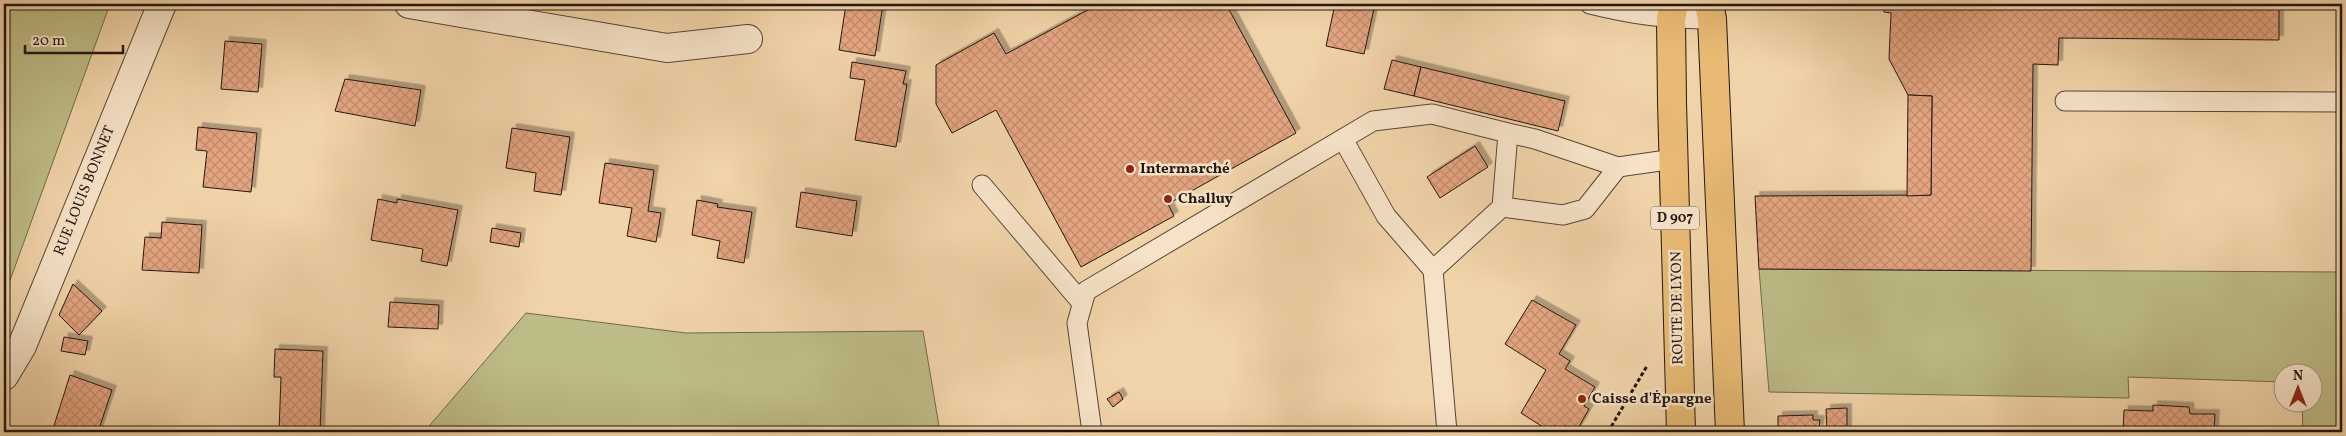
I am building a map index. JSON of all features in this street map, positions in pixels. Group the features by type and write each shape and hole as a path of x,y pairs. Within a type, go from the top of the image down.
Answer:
{"main road":[{"name":"D 907","path":"1711,11 1730,432"},
{"name":"ROUTE DE LYON","path":"1672,12 1681,432"},
{"name":"D 907","path":"1714,432 1714,312 1720,209"}],"street":[{"name":"RUE LOUIS BONNET","path":"4,376 22,346 162,4"},
{"path":"409,4 667,48 748,39"}],"lane":[{"path":"1590,4 1638,16 1672,12 1711,11"},
{"path":"2065,101 2342,102"},
{"path":"1092,432 1077,322 1086,291 1373,121 1432,114 1535,139 1618,167 1674,159"},
{"path":"1432,270 1502,208 1508,133"},
{"path":"1343,139 1386,216 1432,270 1446,432"},
{"path":"1502,208 1563,215 1585,209 1618,167"},
{"path":"982,185 1082,303"}],"path":[{"path":"1608,432 1648,364"}],"shaded area":[{"path":"4,4 110,4 4,297"},
{"path":"1759,269 2342,272 2342,432 2303,432 2302,414 2324,414 2324,364 2274,364 2274,382 2128,377 2129,398 1769,392"},
{"path":"526,313 686,333 923,331 940,432 424,432"}],"building":[{"path":"846,4 883,4 875,56 839,50"},
{"name":"Intermarché","path":"1099,4 1226,4 1296,133 1168,204 1174,216 1081,267 996,110 952,133 936,104 936,65 994,33 1006,54"},
{"path":"1335,4 1375,4 1364,54 1326,46"},
{"path":"1884,4 2279,4 2279,40 2059,38 2058,65 2033,64 2031,271 1759,269 1755,196 1931,195 1932,96 1908,95 1889,59 1891,13 1884,12"},
{"path":"225,41 262,44 258,92 221,89"},
{"path":"1392,60 1421,67 1414,96 1384,89"},
{"path":"852,62 906,71 903,84 907,84 896,147 855,140 865,80 850,78"},
{"path":"1421,67 1565,101 1558,131 1414,96"},
{"path":"345,79 421,90 415,126 335,111"},
{"path":"1908,95 1932,96 1931,195 1907,196"},
{"path":"198,127 257,133 251,192 203,187 207,151 196,150"},
{"path":"512,128 570,137 561,195 534,191 536,173 506,168"},
{"path":"1475,146 1488,167 1440,198 1427,177"},
{"path":"605,163 654,170 648,211 661,213 656,242 627,236 632,208 599,203"},
{"path":"801,192 857,201 852,236 796,227"},
{"path":"378,199 397,203 397,199 458,210 447,266 421,261 423,249 371,240"},
{"path":"697,200 718,204 717,207 752,212 744,263 717,258 720,241 692,235"},
{"path":"162,222 202,225 199,273 142,270 145,237 161,238"},
{"path":"492,228 521,233 519,247 490,242"},
{"path":"73,284 102,311 79,335 59,315"},
{"path":"1532,300 1576,325 1559,354 1570,361 1565,369 1595,387 1584,406 1589,409 1576,432 1571,429 1569,432 1540,432 1543,427 1521,413 1546,370 1505,344"},
{"path":"390,302 439,305 438,329 388,327"},
{"path":"64,337 88,341 85,355 61,351"},
{"path":"275,349 323,351 320,432 279,432 281,377 274,377"},
{"path":"70,375 112,390 98,432 52,432"},
{"path":"1119,392 1123,399 1113,407 1107,399"},
{"path":"2153,405 2189,407 2190,414 2215,414 2214,432 2123,432 2124,410 2153,411"},
{"path":"1847,408 1847,432 1827,432 1826,409"},
{"path":"1813,415 1813,420 1820,420 1819,429 1812,429 1812,432 1778,432 1778,416"}],"place":[{"name":"Intermarché","path":"1130,169"},
{"name":"Challuy","path":"1168,199"},
{"name":"Caisse d'Épargne","path":"1582,399"}]}
